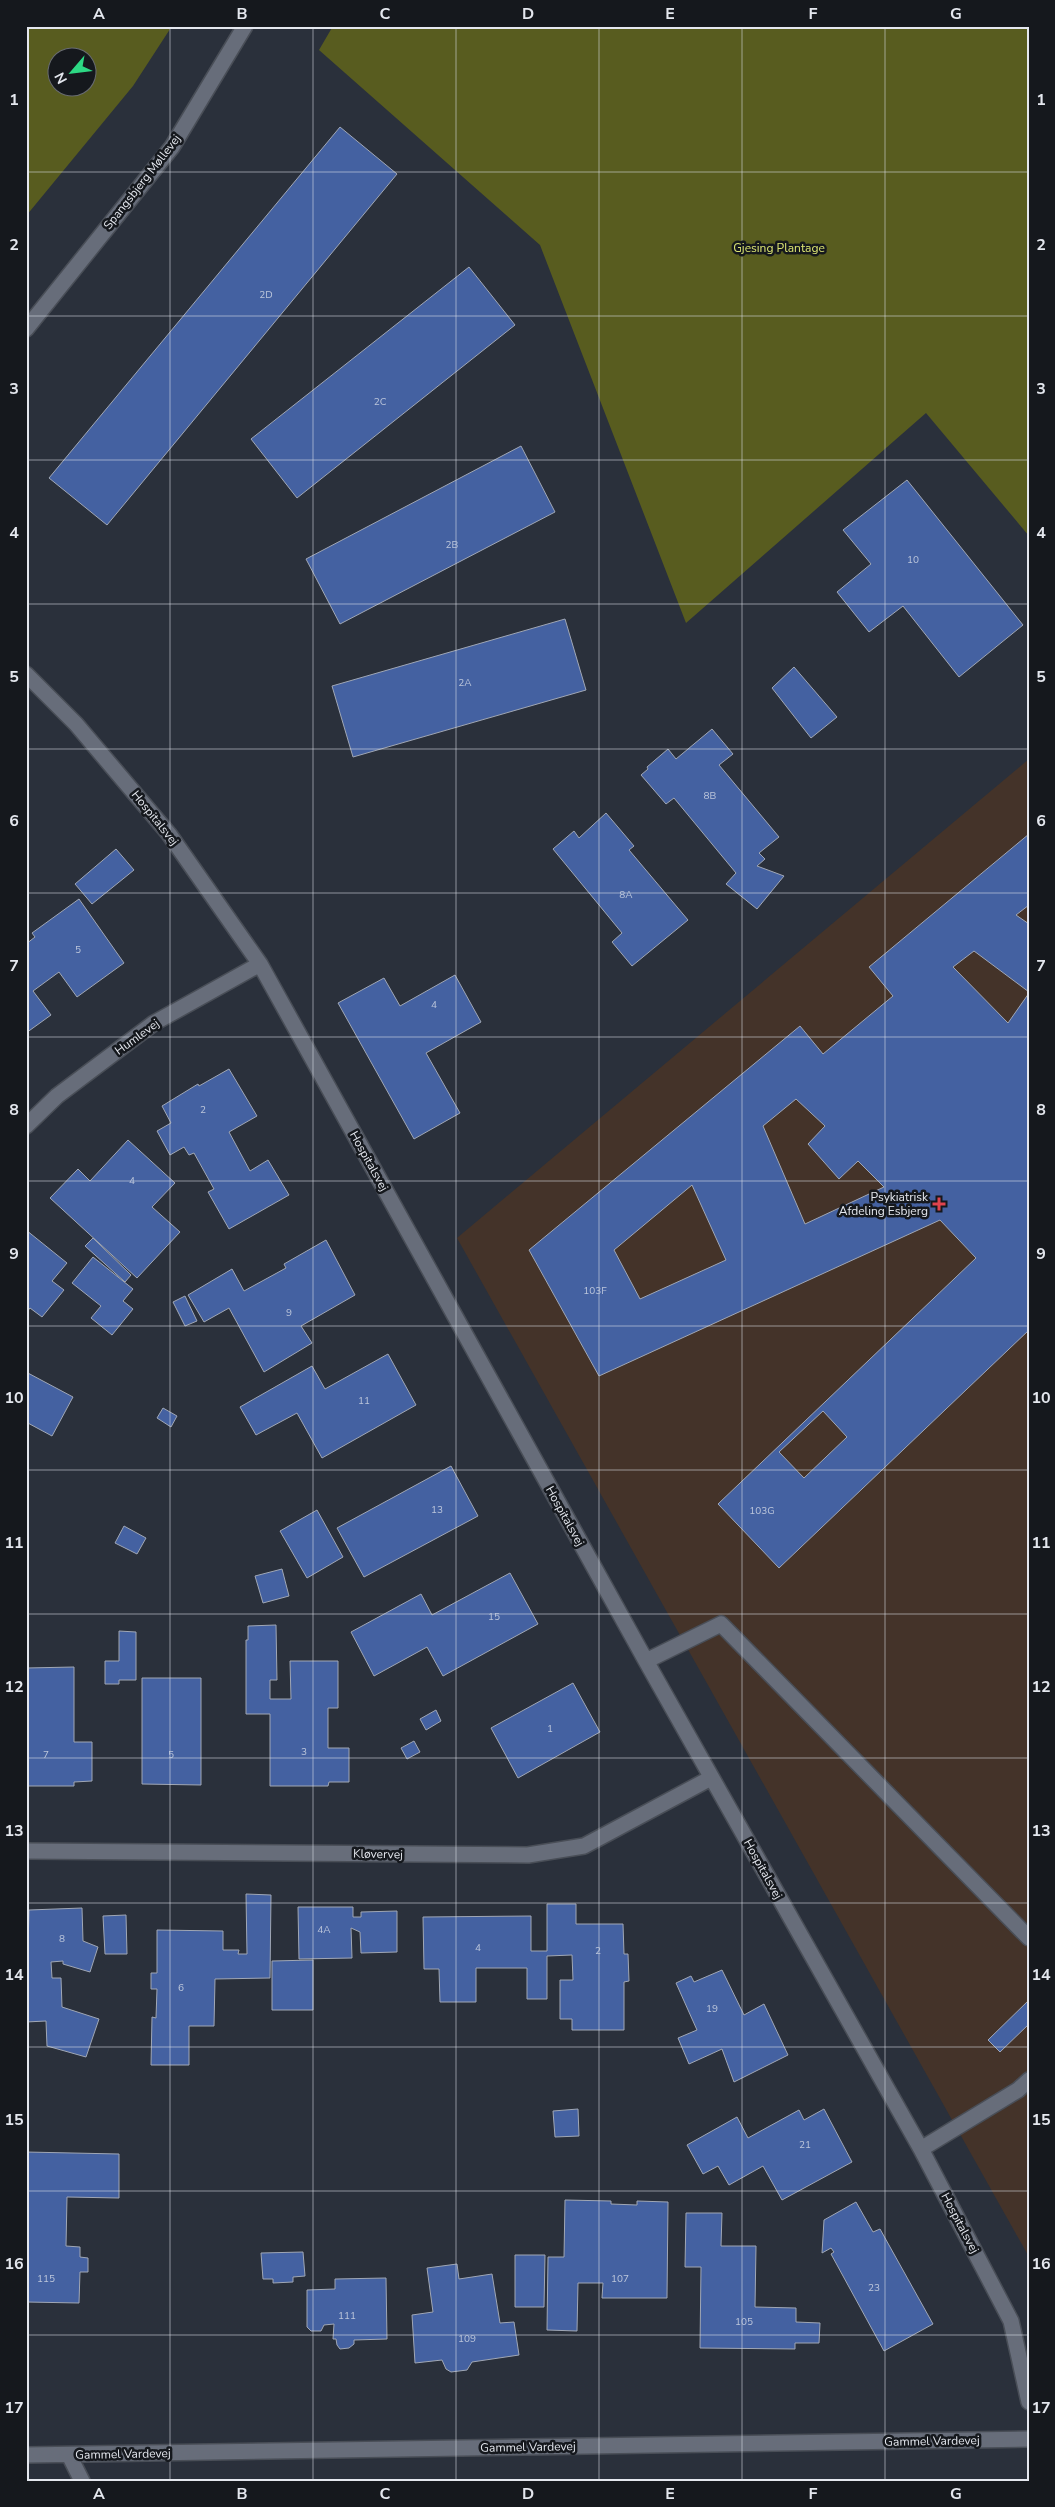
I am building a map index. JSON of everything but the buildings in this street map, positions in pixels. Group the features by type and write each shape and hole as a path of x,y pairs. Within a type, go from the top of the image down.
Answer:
{"street":[{"name":"Spangsbjerg Møllevej","path":"26,329 172,147 244,26"},
{"name":"Hospitalsvej","path":"26,674 76,724 170,834 260,964 711,1778 921,2149 1011,2321 1029,2402"},
{"name":"Humlevej","path":"26,1126 57,1096 154,1023 260,964"},
{"path":"646,1661 721,1624 1029,1938"},
{"name":"Kløvervej","path":"26,1851 528,1856 584,1846 711,1778"},
{"path":"921,2149 1018,2090 1029,2080"},
{"name":"Gammel Vardevej","path":"26,2455 1029,2439"},
{"path":"69,2455 82,2481"}],"shaded area":[{"path":"1029,759 1029,2257 457,1238"}],"green space":[{"path":"26,26 172,26 133,86 26,216"},
{"name":"Gjesing Plantage","path":"333,26 1029,26 1029,536 926,413 686,623 540,245 319,50"}],"place":[{"name":"Psykiatrisk Afdeling Esbjerg","path":"939,1204"}]}
